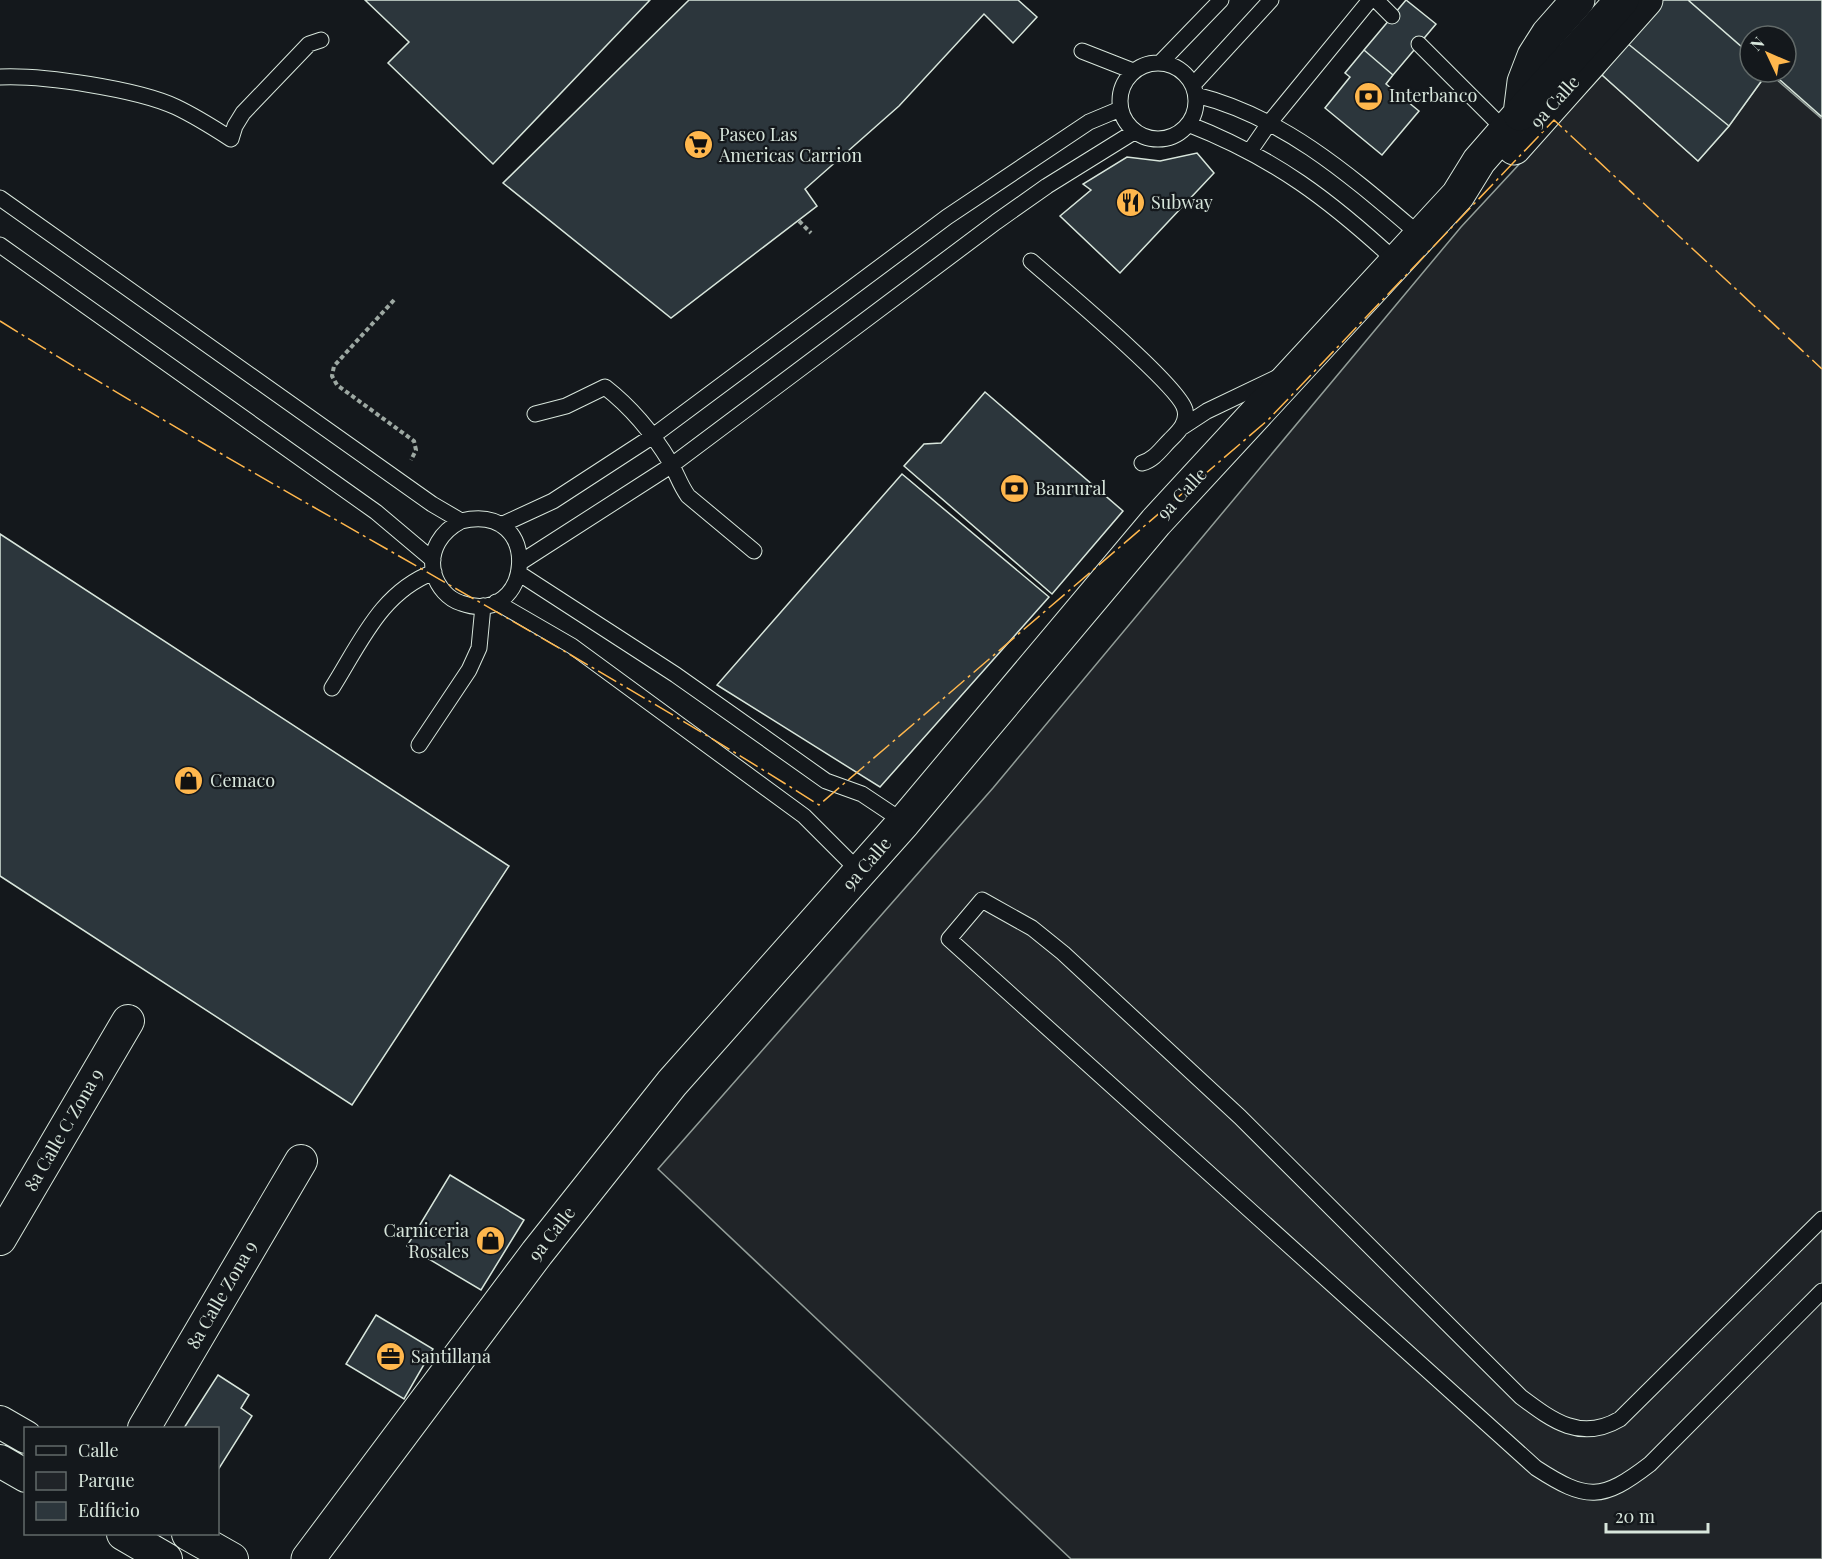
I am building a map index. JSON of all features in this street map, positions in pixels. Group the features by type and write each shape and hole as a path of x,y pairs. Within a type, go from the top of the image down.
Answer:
{"street":[{"name":"9a Calle","path":"308,1559 600,1172 680,1074 904,822 1156,522 1398,263 1458,195 1479,161 1513,122 1534,56 1548,34 1578,0"},
{"path":"1513,122 1622,0"},
{"name":"9a Calle","path":"1458,195 1486,179 1646,0"},
{"name":"8a Calle C Zona 9","path":"0,1239 128,1021"},
{"name":"8a Calle Zona 9","path":"145,1427 301,1161"},
{"path":"0,1422 24,1436"},
{"path":"0,1461 24,1475"},
{"path":"128,1535 167,1552"},
{"path":"191,1535 232,1559"}],"lane":[{"path":"1161,62 1221,0"},
{"path":"1195,90 1271,0"},
{"path":"1250,151 1270,122 1370,0"},
{"path":"1376,0 1392,16"},
{"path":"0,77 91,86 141,96 175,106 231,139 235,126 256,99 309,44 321,40"},
{"path":"1419,44 1513,122"},
{"path":"1082,51 1133,71"},
{"path":"1161,62 1185,74 1195,90 1195,110 1180,133 1157,140 1134,132 1125,121 1120,109 1121,88 1133,71 1151,63 1161,62"},
{"path":"1195,90 1270,122 1333,163 1421,236"},
{"path":"501,525 553,501 653,436 947,217 1089,122 1120,109"},
{"path":"1188,124 1250,151 1284,170 1352,220 1398,263"},
{"path":"521,568 672,465 996,222 1097,153 1134,132"},
{"path":"0,198 397,481 461,521"},
{"path":"0,245 375,512 433,566 446,595 469,606 489,604 514,586 521,568 515,542 501,525 475,518 461,521 441,536 433,566 394,594 381,610 332,688"},
{"path":"1031,261 1173,389 1185,406 1185,421 1182,428"},
{"path":"1142,463 1153,458 1182,428 1228,400 1302,366"},
{"path":"535,414 566,406 605,387 632,408 672,465 680,485 688,496 754,551"},
{"path":"521,568 826,780 862,794 904,822"},
{"path":"419,745 469,670 479,648 489,604"},
{"path":"489,604 572,646 804,816 860,872"},
{"path":"1822,1219 1620,1419 1604,1429 1585,1430 1565,1425 1521,1397 1240,1117 1063,953 1032,928 982,900 949,939 1536,1468 1558,1483 1579,1491 1597,1494 1615,1489 1632,1478 1650,1464 1822,1291"}],"path":[{"path":"799,221 811,233"},
{"path":"394,300 334,366 332,376 337,385 410,438 416,445"}],"green space":[{"path":"1602,75 1698,161 1729,126 1759,84 1782,84 1822,119 1822,1559 1071,1559 658,1169 993,788 1461,227"}],"building":[{"path":"365,0 650,0 493,164 388,63 409,42"},
{"name":"Paseo Las Americas Carrion","path":"689,0 1018,0 1037,17 1013,43 984,14 899,106 805,189 817,206 671,318 503,183"},
{"name":"Interbanco","path":"1406,0 1436,24 1393,75 1364,50"},
{"path":"1660,0 1688,0 1738,44 1738,84 1759,84 1729,126 1627,43"},
{"path":"1688,0 1822,0 1822,117 1785,84 1798,84 1798,24 1738,24 1738,44"},
{"path":"1627,43 1729,126 1698,161 1602,75"},
{"name":"Interbanco","path":"1364,50 1393,75 1386,84 1419,111 1382,155 1325,108 1350,77 1345,73"},
{"name":"Subway","path":"1197,153 1214,173 1120,273 1060,216 1091,190 1083,184 1127,157 1160,161"},
{"name":"Banrural","path":"985,392 1123,511 1052,594 904,466 924,444 941,443"},
{"path":"902,474 1049,597 880,787 717,685"},
{"name":"Cemaco","path":"0,534 509,866 352,1105 0,876"},
{"path":"450,1175 524,1220 481,1290 407,1246"},
{"name":"Santillana","path":"376,1315 433,1349 404,1399 346,1364"},
{"path":"218,1375 249,1395 241,1408 252,1416 219,1468 219,1427 185,1427"}],"power":[{"path":"0,321 204,444 616,681 819,805 1268,420 1554,120 1822,369"}],"place":[{"name":"Interbanco","path":"1368,96"},
{"name":"Paseo Las Americas Carrion","path":"698,145"},
{"name":"Subway","path":"1130,203"},
{"name":"Banrural","path":"1014,489"},
{"name":"Cemaco","path":"189,781"},
{"name":"Carniceria Rosales","path":"490,1241"},
{"name":"Santillana","path":"390,1357"}]}
